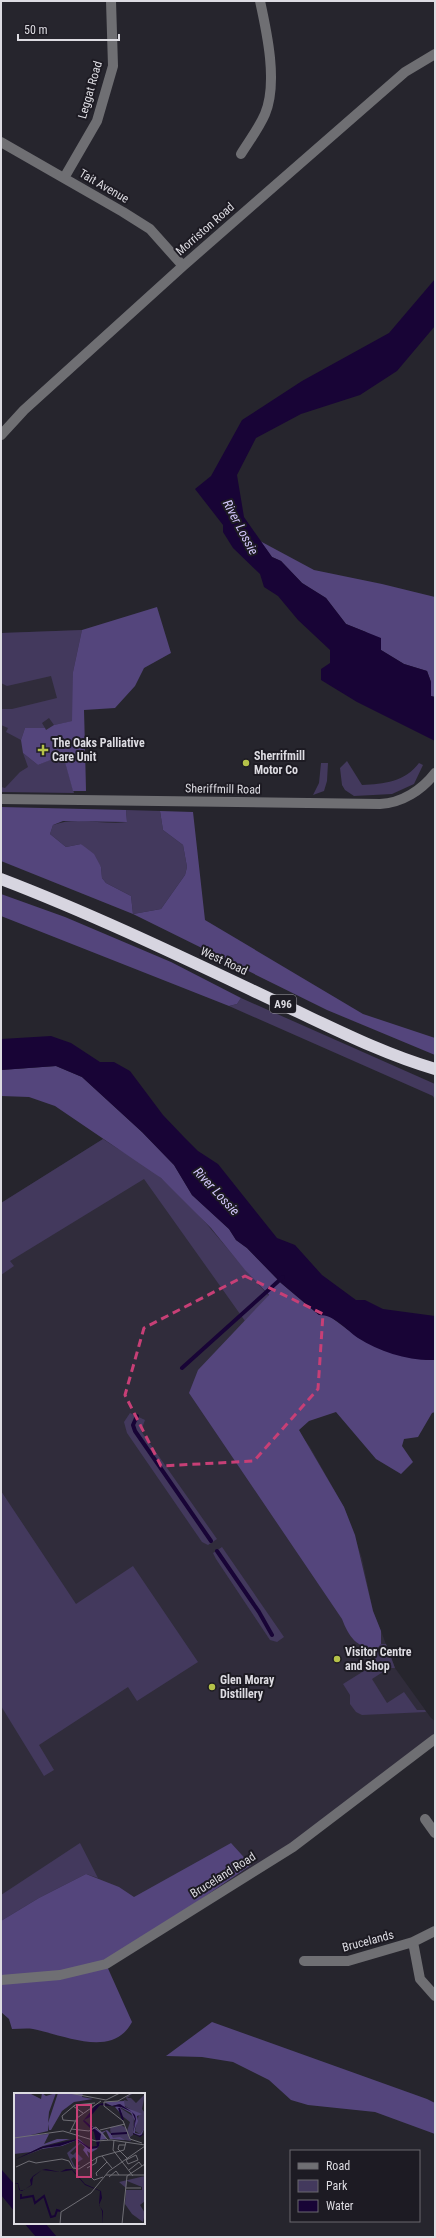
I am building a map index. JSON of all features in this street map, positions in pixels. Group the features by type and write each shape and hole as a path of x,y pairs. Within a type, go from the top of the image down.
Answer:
{"highway":[{"name":"West Road","path":"1,879 49,897 133,934 374,1046 435,1069"}],"street":[{"name":"Leggat Road","path":"64,178 97,121 113,66 111,1"},
{"path":"241,154 265,113 271,87 268,38 260,1"},
{"name":"Morriston Road","path":"1,435 24,410 183,266 405,72 435,54"},
{"name":"Tait Avenue","path":"1,142 150,229 183,266"},
{"name":"Sheriffmill Road","path":"1,799 388,804 421,788 435,773"},
{"name":"Bruceland Road","path":"1,1980 60,1975 106,1964 140,1941 293,1847 435,1739"},
{"path":"425,1819 435,1833"},
{"name":"Brucelands","path":"304,1961 348,1961 413,1942 435,1931"},
{"name":"Brucelands","path":"413,1942 420,1979 435,1996"}],"highlighted area":[{"path":"245,1276 323,1314 318,1389 254,1461 161,1466 125,1395 144,1328"}],"shaded area":[{"path":"260,541 314,570 435,597 435,697 431,696 431,682 427,671 404,664 381,650 366,632 346,624 326,598 302,583 281,561 272,557"},
{"path":"157,607 171,653 144,668 135,686 115,708 84,710 86,791 73,791 63,755 38,765 23,753 21,740 25,728 45,728 46,730 54,725 72,721 73,672 82,630"},
{"name":"The Oaks Palliative Care Unit","path":"82,630 86,791 1,790 1,633"},
{"path":"1,807 126,810 127,822 63,821 53,825 50,834 66,847 81,844 94,854 101,867 102,878 106,883 131,896 133,914 1,861"},
{"path":"160,811 193,812 205,920 363,1014 435,1038 435,1055 327,1010 133,914 161,909 185,875 187,867 183,845 163,830"},
{"path":"1,894 65,917 171,962 241,998 237,1004 229,1006 1,916"},
{"path":"56,1066 82,1077 142,1132 174,1165 192,1195 229,1229 236,1240 247,1248 281,1283 319,1315 328,1315 359,1338 426,1360 435,1360 435,1412 432,1413 418,1437 404,1439 402,1446 413,1462 401,1474 376,1459 336,1412 309,1421 299,1430 344,1507 355,1535 373,1611 381,1631 381,1644 376,1650 369,1649 358,1644 347,1631 342,1619 189,1393 198,1370 269,1295 245,1270 211,1228 161,1178 55,1106 29,1097 1,1096 1,1070"},
{"name":"Glen Moray Distillery","path":"103,1139 161,1178 211,1228 269,1296 228,1339 310,1447 344,1507 362,1558 373,1611 395,1668 431,1718 435,1721 435,1739 293,1847 141,1941 1,1974 1,1203"},
{"path":"231,1843 251,1865 106,1964 132,2022 124,2033 113,2040 87,2042 33,2029 12,2029 9,2019 1,2012 1,1921 39,1898 86,1874 119,1887 134,1897"},
{"path":"212,2022 435,2103 435,2134 375,2112 308,2105 291,2100 269,2080 233,2062 202,2057 166,2056"}],"green space":[{"path":"82,630 73,672 73,721 54,725 49,718 42,723 45,728 25,728 21,740 6,732 8,728 1,725 1,709 12,709 57,698 51,676 7,686 1,683 1,633"},
{"path":"23,753 38,765 63,754 74,793 1,792 1,787 5,788 20,772 28,767"},
{"path":"347,761 362,785 394,781 407,774 419,763 423,765 414,784 392,794 354,796 345,790 342,785 340,768"},
{"path":"321,763 328,763 327,781 324,791 313,795 319,783"},
{"path":"126,810 160,811 163,830 183,845 187,867 185,875 161,909 133,914 131,896 106,883 102,878 101,867 81,844 66,847 50,834 53,825 62,822 127,822"},
{"path":"241,998 435,1084 435,1100 433,1096 229,1006 237,1004"},
{"path":"103,1139 147,1167 176,1192 203,1220 269,1296 245,1321 144,1179 10,1261 14,1266 1,1275 1,1203"},
{"path":"130,1413 145,1420 141,1431 217,1539 208,1545 202,1542 127,1433 124,1422"},
{"path":"1,1491 76,1604 133,1566 198,1662 137,1701 128,1687 39,1745 54,1770 44,1776 1,1706"},
{"path":"222,1547 284,1637 277,1642 270,1640 216,1559 213,1553"},
{"path":"381,1644 386,1644 395,1668 389,1668 372,1679 387,1703 404,1692 417,1710 425,1710 426,1712 362,1715 356,1712 350,1704 350,1695 343,1684 367,1669"},
{"path":"80,1843 98,1878 86,1874 39,1898 1,1921 1,1895"}],"water":[{"name":"River Lossie","path":"435,279 435,326 397,371 360,395 301,414 256,438 237,475 244,517 272,557 281,561 302,583 326,598 346,624 381,638 381,650 404,664 427,671 431,682 431,696 435,697 435,741 357,702 321,680 321,669 330,663 330,650 298,620 278,596 264,587 260,574 233,548 223,532 223,525 195,489 211,476 242,420 302,381 389,333"},
{"name":"River Lossie","path":"51,1036 71,1043 100,1062 114,1062 130,1071 163,1115 198,1151 218,1164 277,1238 295,1245 322,1275 356,1300 365,1300 383,1309 435,1316 435,1360 415,1359 395,1355 358,1338 330,1317 319,1315 281,1283 247,1248 236,1240 229,1229 192,1195 174,1165 142,1132 82,1077 56,1066 1,1070 1,1039"},
{"path":"1,2169 14,2184 14,2211 1,2195"},
{"path":"25,2224 46,2224 57,2237 36,2237"}],"waterway":[{"path":"182,1368 283,1277"},
{"path":"137,1416 133,1425 135,1431 211,1541"},
{"path":"217,1551 259,1612 272,1635"}],"place":[{"name":"The Oaks Palliative Care Unit","path":"43,750"},
{"name":"Sherrifmill Motor Co","path":"246,763"},
{"name":"Visitor Centre and Shop","path":"337,1659"},
{"name":"Glen Moray Distillery","path":"212,1687"}]}
